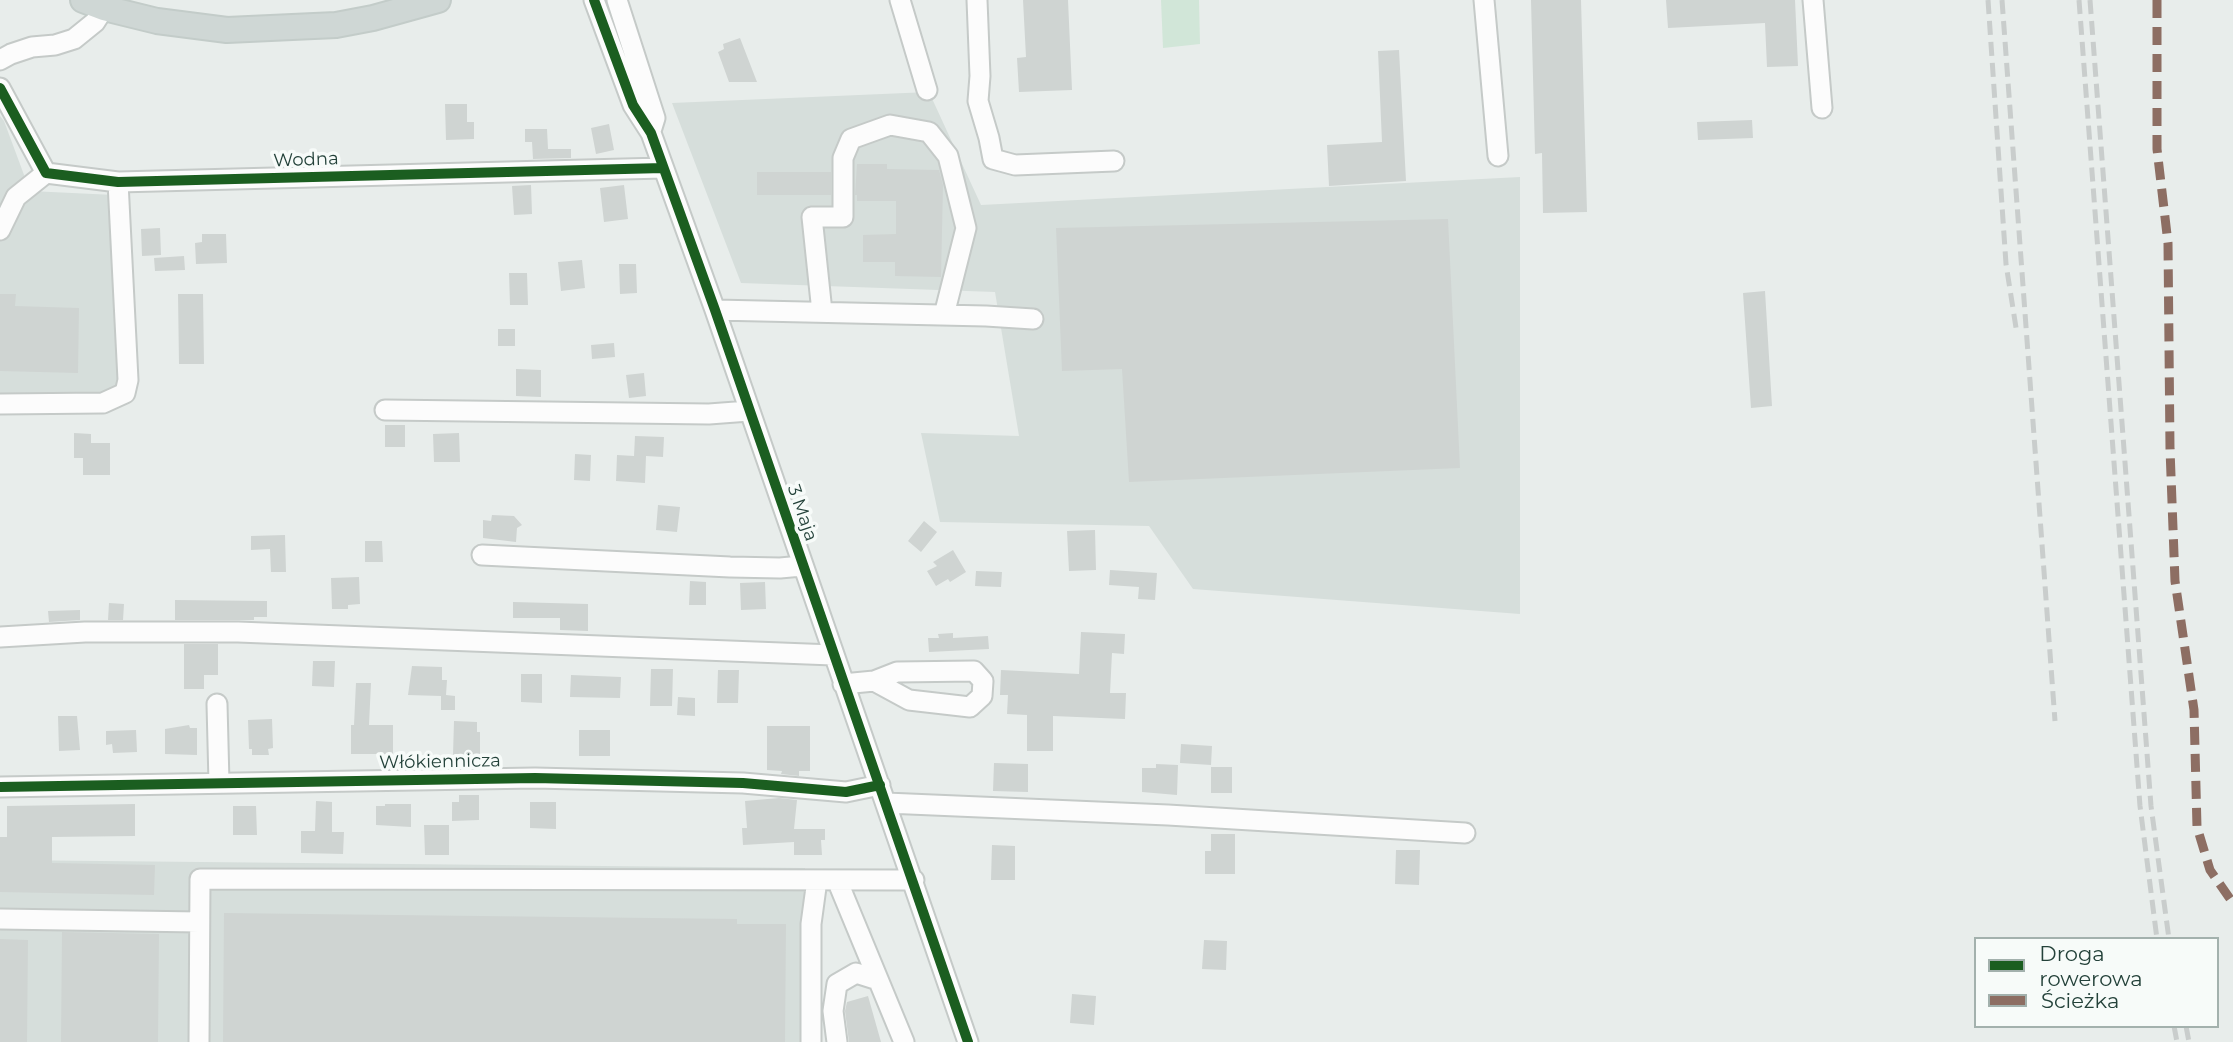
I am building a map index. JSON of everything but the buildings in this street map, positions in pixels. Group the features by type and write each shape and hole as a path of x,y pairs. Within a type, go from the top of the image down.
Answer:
{"main road":[{"path":"93,4 157,21 227,30 336,25 438,0"}],"street":[{"name":"3 Maja","path":"593,0 634,105 651,132 914,880 968,1042"},
{"name":"3 Maja","path":"617,0 655,118 651,132"},
{"path":"900,0 927,90"},
{"path":"977,0 980,76 978,101 993,159 1015,164 1114,161"},
{"path":"1485,0 1498,156"},
{"path":"1813,0 1822,108"},
{"path":"0,60 32,47 74,40 95,22 93,4"},
{"path":"0,88 46,173 16,197 0,230"},
{"path":"822,312 812,217 843,217 843,158 851,139 890,125 929,132 948,156 966,228 944,315"},
{"name":"Wodna","path":"46,173 118,183 663,168"},
{"path":"0,404 103,403 125,393 128,380 118,183"},
{"path":"715,310 1033,319"},
{"path":"385,410 709,414 749,411"},
{"path":"482,555 730,567 802,566"},
{"path":"0,638 85,632 238,632 833,655"},
{"path":"843,684 874,681 897,672 974,671 983,681 982,696 970,707 909,701 874,681"},
{"path":"217,705 219,783"},
{"name":"Włókiennicza","path":"0,787 535,778 743,783 1168,815 1465,833"},
{"path":"200,1042 200,879 914,880"},
{"path":"827,880 878,980 904,1042"},
{"path":"811,1042 811,924 827,880"},
{"path":"0,919 200,922"},
{"path":"837,1042 833,1011 837,984 856,973 878,980"}],"shaded area":[{"path":"929,92 981,205 1520,177 1520,614 1193,589 1149,526 940,522 921,433 1019,436 995,292 741,283 672,103"},
{"path":"0,116 30,191 114,195 122,385 116,394 0,395"},
{"path":"0,860 805,868 803,1042 0,1042"}],"green space":[{"path":"1161,0 1199,0 1200,44 1163,48"}],"railway":[{"path":"1988,0 2006,264 2017,334"},
{"path":"2002,0 2055,721"},
{"path":"2079,0 2140,806 2157,937"},
{"path":"2090,0 2151,806 2169,937"},
{"path":"2174,1028 2177,1042"},
{"path":"2186,1028 2189,1042"}],"marked path":[{"path":"2157,0 2157,149 2168,243 2170,449 2175,581 2194,710 2197,827 2210,870 2233,903"}],"cycle path":[{"path":"594,0 633,105 651,133 715,310 968,1042"},
{"path":"0,88 46,173 118,182 663,168"},
{"path":"0,787 535,778 743,783 846,792 880,785"}]}
